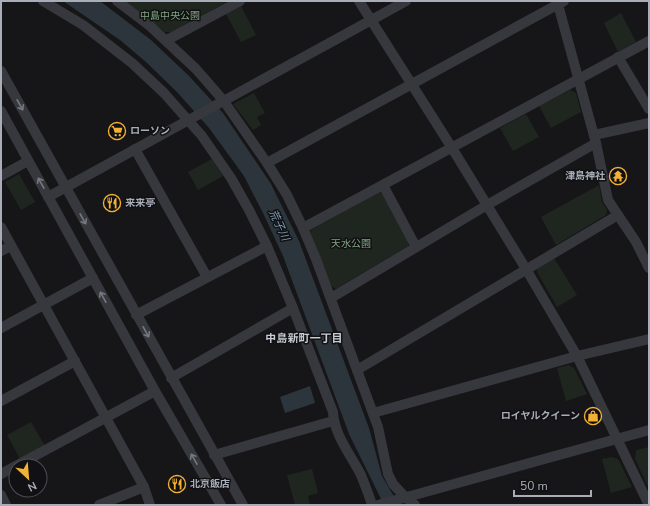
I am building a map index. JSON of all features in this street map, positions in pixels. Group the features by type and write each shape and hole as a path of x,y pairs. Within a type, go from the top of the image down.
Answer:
{"street":[{"path":"43,1 83,25 132,63 164,93 189,118 231,178 267,246 293,308 333,412 333,421 340,438 361,475 372,505"},
{"path":"117,1 167,40 196,69 268,163 287,195 303,228 331,298 373,413 378,427 388,474 402,498 415,505"},
{"path":"167,40 240,1"},
{"path":"359,1 452,148 577,356 649,505"},
{"path":"48,197 189,118 406,1"},
{"path":"268,163 560,2 578,79 595,139 608,200 636,242 649,268"},
{"path":"303,228 649,41"},
{"path":"618,57 649,109"},
{"path":"1,71 243,505"},
{"path":"1,112 155,391 221,505"},
{"path":"331,298 595,139 649,122"},
{"path":"135,149 207,278"},
{"path":"1,176 28,161"},
{"path":"383,185 416,247"},
{"path":"357,370 618,215"},
{"path":"1,227 144,487 150,505"},
{"path":"1,252 11,246"},
{"path":"136,315 267,246"},
{"path":"1,328 93,278"},
{"path":"171,378 293,308"},
{"path":"373,413 577,356 649,339"},
{"path":"1,401 75,361"},
{"path":"1,474 155,391"},
{"path":"214,455 333,421"},
{"path":"379,505 649,430"},
{"path":"100,505 144,487"},
{"path":"1,495 6,505"}],"green space":[{"name":"中島中央公園","path":"125,1 228,1 172,32 165,32"},
{"path":"241,6 256,35 241,42 226,14"},
{"path":"621,13 636,42 618,52 604,23"},
{"path":"570,90 576,93 581,112 551,128 539,106"},
{"path":"254,93 265,113 257,117 261,125 253,130 233,104"},
{"path":"526,114 539,137 513,151 500,128"},
{"path":"212,159 223,176 198,190 188,172"},
{"path":"19,174 35,202 21,210 5,182"},
{"path":"599,185 602,202 607,210 606,215 556,245 541,217"},
{"name":"天水公園","path":"379,192 384,193 409,241 408,246 336,289 331,286 311,234 311,230"},
{"path":"554,258 577,295 557,307 537,272 537,268"},
{"path":"569,365 574,368 587,394 566,401 557,368"},
{"path":"31,422 45,446 19,458 7,435"},
{"path":"649,447 649,485 647,485 635,459 636,450"},
{"path":"612,457 618,459 632,487 611,493 602,459"},
{"path":"312,469 318,493 308,496 310,505 295,505 287,475"}],"water":[{"name":"荒子川","path":"63,1 100,1 151,40 188,75 223,113 271,184 299,241 369,428 382,476 399,505 384,505 349,434 283,256 244,176 209,128 177,92 146,62 120,40"},
{"path":"310,386 315,403 285,413 280,397"}],"place":[{"name":"ローソン","path":"117,131"},
{"name":"津島神社","path":"618,176"},
{"name":"来来亭","path":"112,203"},
{"name":"ロイヤルクイーン","path":"593,416"},
{"name":"北京飯店","path":"177,484"}],"district":[{"name":"中島新町一丁目","path":"304,338"}]}
